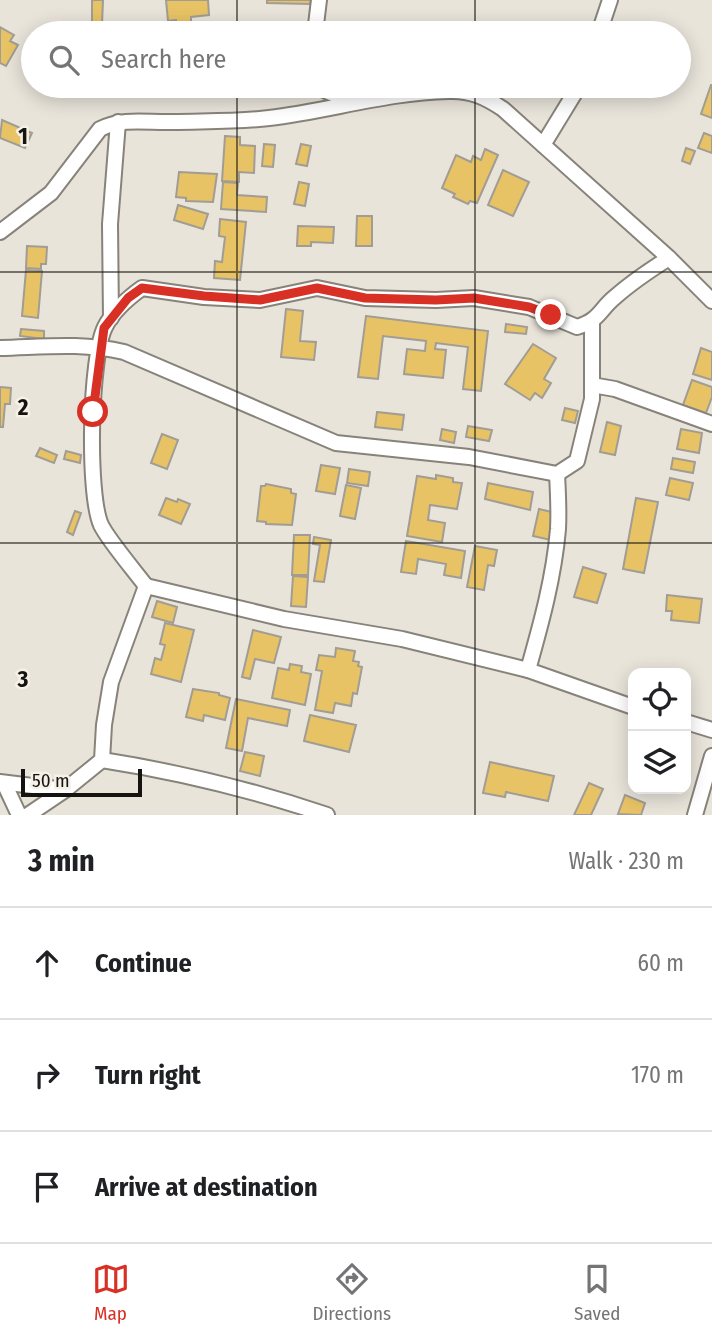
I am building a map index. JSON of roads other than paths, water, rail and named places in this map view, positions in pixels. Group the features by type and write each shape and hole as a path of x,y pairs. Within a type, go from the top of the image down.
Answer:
{"street":[{"path":"316,21 319,0"},
{"path":"603,21 610,0"},
{"path":"343,98 353,102"},
{"path":"0,232 51,193 100,130 118,122 271,118 388,98"},
{"path":"487,98 503,108 669,258 712,301"},
{"path":"543,145 572,98"},
{"path":"111,318 110,223 118,122"},
{"path":"628,705 528,670 402,639 284,619 146,586 102,525 95,499 93,412 104,328 128,298 142,288 260,300 317,288 365,298 474,298 529,307 578,327 592,323 611,299 669,258"},
{"path":"0,348 68,344 124,352 336,443 469,457 558,474 577,461 586,429 592,385 592,323"},
{"path":"592,385 615,389 712,424"},
{"path":"528,670 543,614 555,549 558,528 558,474"},
{"path":"28,815 102,760 104,724 111,682 146,586"},
{"path":"691,724 712,730"},
{"path":"695,815 712,756"},
{"path":"102,760 169,771 276,798 327,815"},
{"path":"2,782 65,790"},
{"path":"2,782 19,815"}]}
